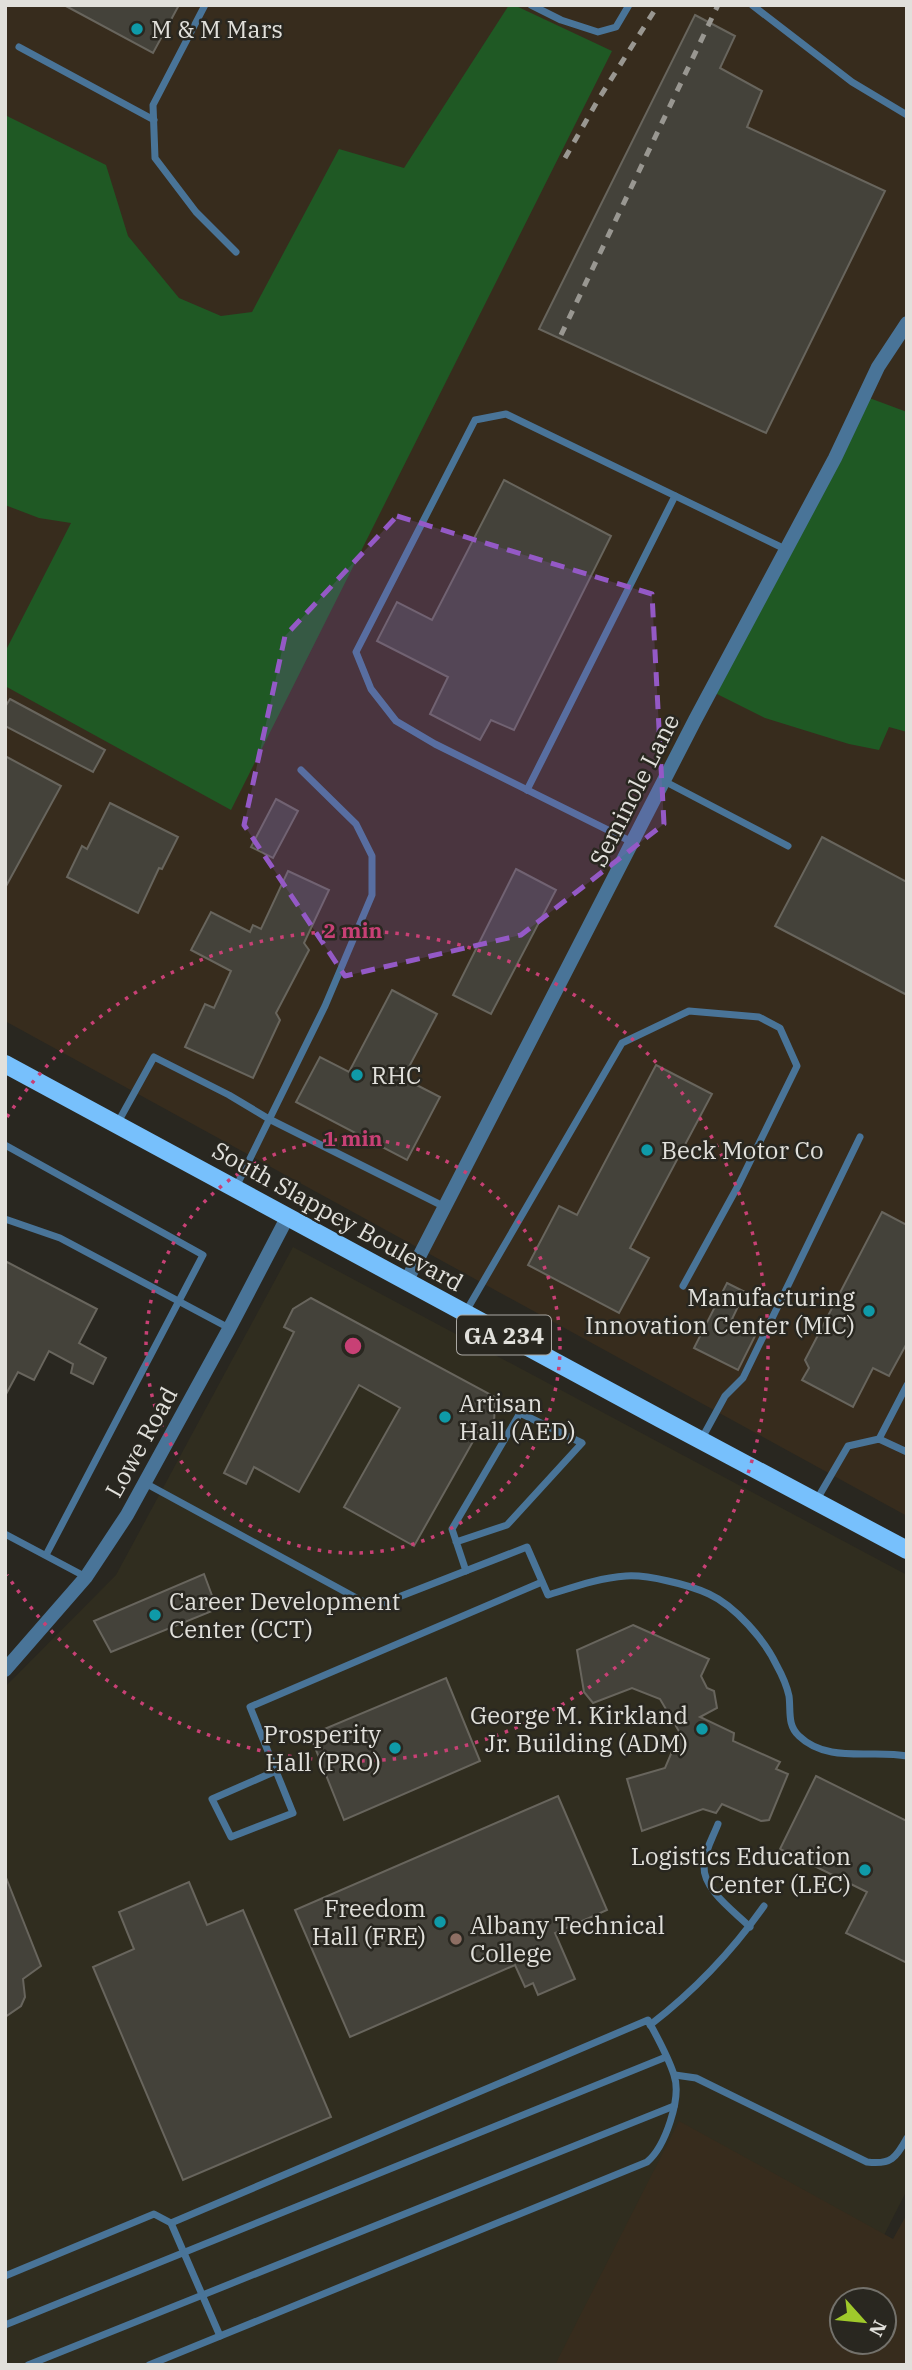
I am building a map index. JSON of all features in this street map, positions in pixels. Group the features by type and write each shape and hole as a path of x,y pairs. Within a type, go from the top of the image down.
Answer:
{"main road":[{"name":"South Slappey Boulevard","path":"5,1064 907,1550"}],"street":[{"name":"Seminole Lane","path":"406,1282 632,842 835,458 878,367 907,323"},
{"name":"Lowe Road","path":"5,1670 86,1577 127,1515 288,1216"}],"lane":[{"path":"205,5 153,105 155,158 196,212 236,252"},
{"path":"531,5 561,20 598,32 616,27 629,5"},
{"path":"752,5 852,82 907,115"},
{"path":"19,47 154,120"},
{"path":"632,842 435,744 396,721 371,689 356,652 475,420 506,414 785,549"},
{"path":"527,790 675,496"},
{"path":"235,1188 325,1006 372,895 372,856 356,824 301,770"},
{"path":"664,781 788,846"},
{"path":"465,1314 622,1043 689,1011 759,1017 780,1028 797,1066 739,1184 684,1286"},
{"path":"117,1124 154,1057 229,1095 269,1119 444,1207"},
{"path":"701,1441 724,1396 743,1378 860,1137"},
{"path":"5,1145 203,1255 46,1555"},
{"path":"5,1219 60,1238 229,1328"},
{"path":"879,1439 907,1385"},
{"path":"456,1542 507,1525 582,1443 520,1413 452,1529 456,1542 466,1571"},
{"path":"816,1502 848,1446 879,1439 907,1452"},
{"path":"145,1483 373,1608 527,1547 548,1595 595,1580 629,1575 659,1579 712,1595 740,1616 763,1642 777,1665 789,1695 790,1724 799,1737 828,1752 891,1753 907,1756"},
{"path":"5,1534 86,1577"},
{"path":"276,1771 212,1799 231,1837 293,1813 276,1771 250,1707 542,1581"},
{"path":"718,1824 703,1865 705,1874 722,1900 750,1927"},
{"path":"650,2025 675,2006 750,1927 764,1906"},
{"path":"149,2365 648,2162 669,2127 677,2087 675,2075 648,2020 172,2223"},
{"path":"5,2325 666,2057"},
{"path":"675,2075 696,2078 867,2162 880,2164 890,2161 907,2138"},
{"path":"28,2365 674,2106"},
{"path":"5,2276 147,2216 162,2216 172,2223 220,2336"}],"highlighted area":[{"path":"397,516 652,594 664,824 521,935 345,976 244,825 285,636"}],"shaded area":[{"path":"5,5 907,5 907,1516 5,1021"},
{"name":"Albany Technical College","path":"293,1247 907,1575 907,2190 858,2286 828,2286 828,2338 818,2365 5,2365 5,1687 116,1575"},
{"path":"679,2121 893,2239 907,2214 907,2365 555,2365"}],"green space":[{"path":"509,5 612,51 231,810 5,686 5,652 71,523 39,518 5,505 5,115 106,165 128,236 179,298 221,316 252,312 339,149 404,168"},
{"path":"864,396 907,412 907,732 889,727 879,750 849,744 765,718 711,691"}],"building":[{"name":"M & M Mars","path":"64,5 179,5 153,53"},
{"path":"695,15 735,36 720,68 762,91 747,127 885,191 766,433 539,329"},
{"path":"504,480 611,536 514,730 491,720 480,740 430,714 448,677 377,641 397,602 432,620"},
{"path":"10,699 105,750 93,772 5,726 5,707"},
{"path":"5,756 61,786 5,888"},
{"path":"276,799 298,811 273,858 251,847"},
{"path":"110,803 178,837 162,869 159,868 138,913 67,877 82,846 87,849"},
{"path":"822,837 907,882 907,995 775,926"},
{"path":"516,869 556,890 491,1014 453,995"},
{"path":"288,871 329,890 304,943 309,950 276,1013 280,1020 253,1078 185,1047 205,1004 214,1008 231,971 191,950 211,912 250,932 253,925 261,929"},
{"name":"RHC","path":"392,990 437,1014 403,1078 440,1097 407,1160 296,1102 320,1057 349,1072"},
{"name":"Beck Motor Co","path":"656,1065 712,1094 630,1248 649,1258 619,1313 528,1265 559,1206 577,1215"},
{"name":"Manufacturing Innovation Center (MIC)","path":"882,1212 907,1225 907,1343 889,1376 873,1368 853,1407 802,1380 809,1368 805,1360"},
{"path":"5,1261 97,1309 79,1343 106,1358 93,1384 71,1373 73,1364 49,1351 34,1380 18,1372 5,1396"},
{"path":"727,1283 745,1292 732,1319 757,1332 738,1370 694,1348"},
{"name":"Artisan Hall (AED)","path":"311,1298 495,1397 494,1426 490,1434 480,1429 414,1546 344,1507 400,1408 359,1385 299,1492 254,1467 246,1484 224,1473 294,1332 284,1327 293,1309"},
{"name":"Career Development Center (CCT)","path":"204,1574 217,1609 111,1652 94,1621"},
{"name":"George M. Kirkland Jr. Building (ADM)","path":"633,1625 709,1659 701,1676 707,1688 714,1691 717,1708 700,1717 734,1733 733,1741 780,1762 776,1769 788,1774 769,1820 761,1821 722,1804 716,1813 703,1809 642,1831 627,1779 665,1768 680,1733 660,1699 632,1688 593,1703 584,1692 577,1650"},
{"name":"Prosperity Hall (PRO)","path":"446,1678 480,1761 344,1820 310,1735"},
{"name":"Logistics Education Center (LEC)","path":"816,1776 907,1821 907,1963 846,1933 867,1892 780,1849"},
{"name":"Freedom Hall (FRE)","path":"558,1796 607,1910 555,1933 575,1979 538,1995 533,1983 525,1987 515,1965 350,2037 295,1910"},
{"path":"5,1875 41,1966 23,1979 25,1997 21,2006 5,2017"},
{"path":"189,1882 207,1925 243,1910 331,2117 183,2180 93,1967 134,1949 119,1912"}],"railway":[{"path":"565,158 658,5"},
{"path":"561,335 718,5"}],"place":[{"name":"M & M Mars","path":"137,29"},
{"name":"RHC","path":"357,1075"},
{"name":"Beck Motor Co","path":"647,1150"},
{"name":"Manufacturing Innovation Center (MIC)","path":"869,1311"},
{"name":"Artisan Hall (AED)","path":"445,1417"},
{"name":"Career Development Center (CCT)","path":"155,1615"},
{"name":"George M. Kirkland Jr. Building (ADM)","path":"702,1729"},
{"name":"Prosperity Hall (PRO)","path":"395,1748"},
{"name":"Logistics Education Center (LEC)","path":"865,1870"},
{"name":"Freedom Hall (FRE)","path":"440,1922"},
{"name":"Albany Technical College","path":"456,1939"}]}
